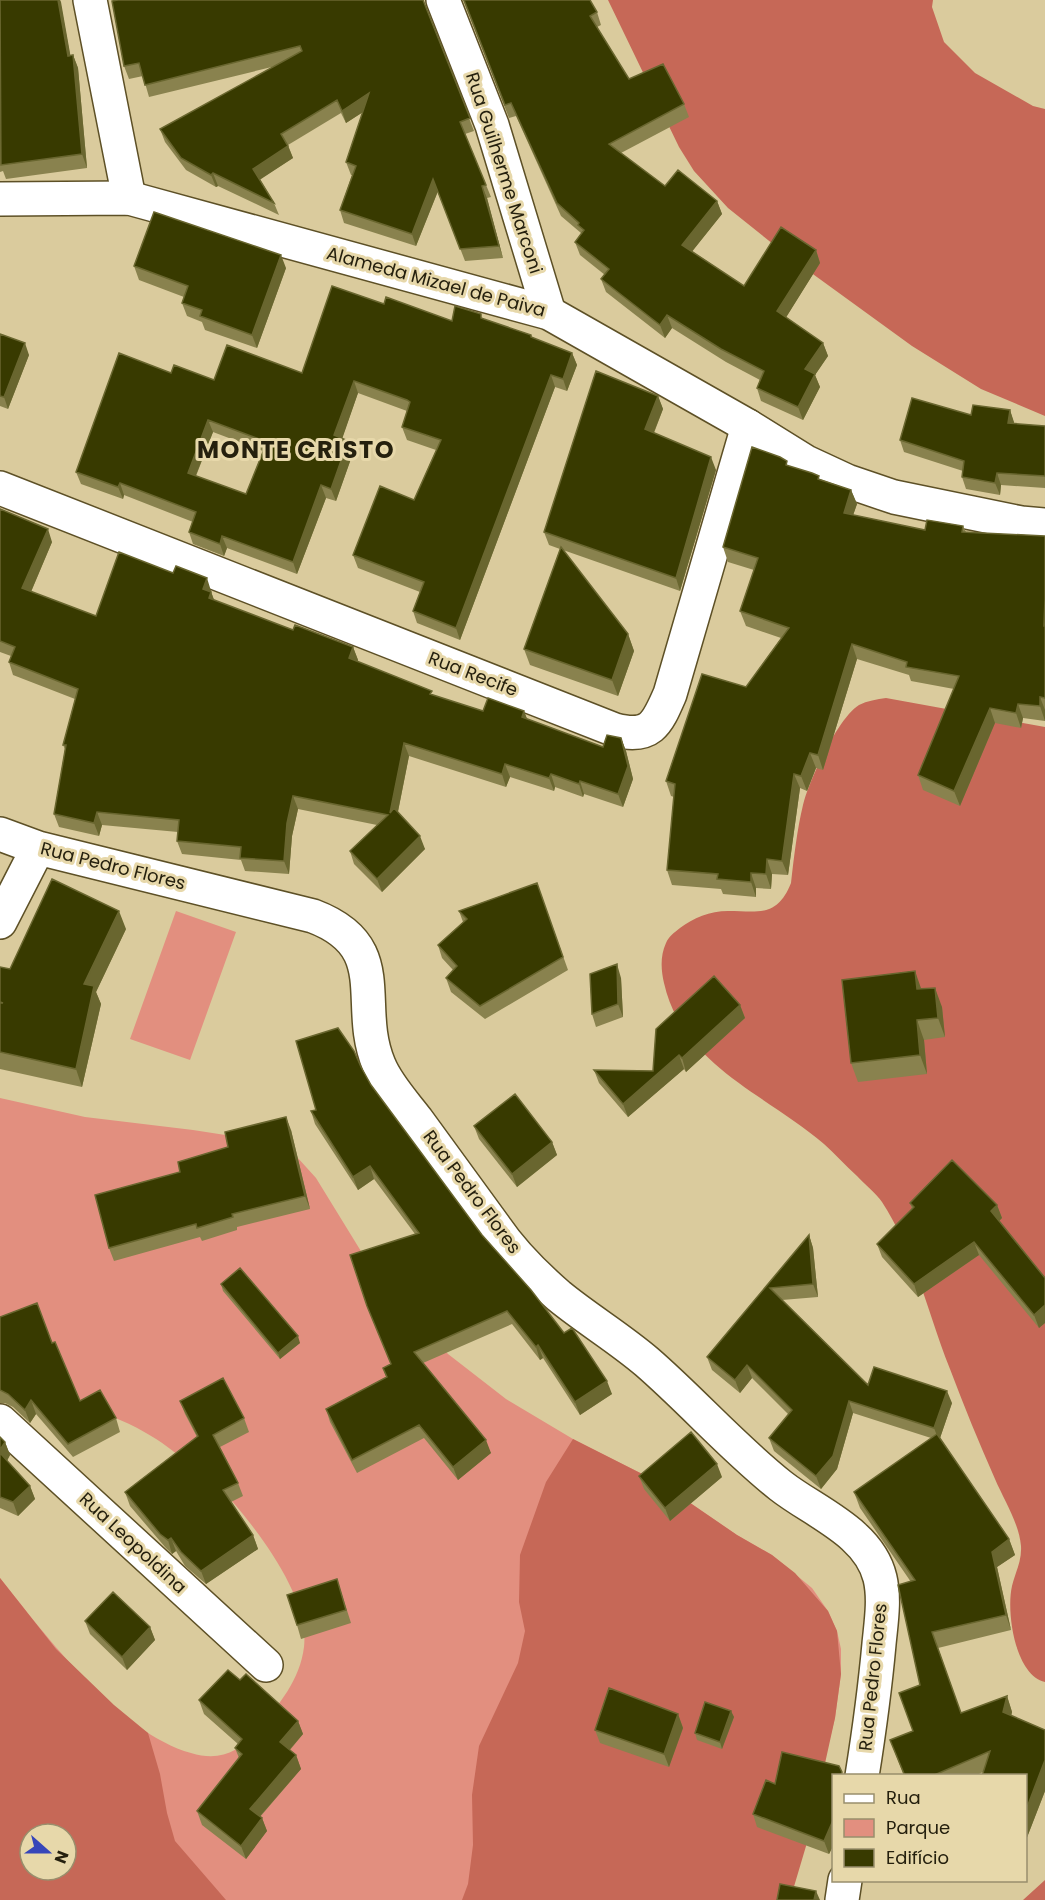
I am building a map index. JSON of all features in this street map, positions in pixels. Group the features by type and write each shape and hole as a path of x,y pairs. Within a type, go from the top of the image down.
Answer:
{"street":[{"path":"90,0 129,198"},
{"name":"Rua Guilherme Marconi","path":"443,0 492,124 549,313"},
{"name":"Alameda Mizael de Paiva","path":"0,199 129,198 549,313 748,426 806,462 847,481 894,496 1020,523 1045,525"},
{"name":"Rua Recife","path":"0,488 593,721 632,734 651,727 660,717 670,694 748,426"},
{"name":"Rua Pedro Flores","path":"0,834 38,848 313,916 329,922 350,939 363,958 367,977 370,1025 379,1065 501,1237 559,1295 650,1364 743,1453 782,1486 840,1526 858,1542 874,1564 880,1576 882,1590 881,1628 874,1703 862,1774"},
{"path":"0,922 38,848"},
{"name":"Rua Leopoldina","path":"0,1420 266,1665"},
{"path":"842,1900 845,1882"}],"green space":[{"path":"176,911 236,932 190,1060 130,1039"},
{"path":"0,1098 85,1117 265,1141 297,1157 316,1178 375,1274 448,1354 506,1399 573,1439 664,1485 737,1535 772,1555 812,1588 828,1611 837,1631 841,1649 841,1674 835,1718 790,1900 0,1900 0,1578 62,1654 111,1704 137,1725 164,1742 191,1753 212,1756 229,1753 251,1737 273,1711 293,1681 304,1647 303,1626 298,1604 288,1581 261,1537 216,1483 152,1436 54,1387 0,1352"}],"shaded area":[{"path":"608,0 933,0 932,7 944,42 975,73 1033,106 1045,109 1045,416 981,389 912,346 788,256 728,208 694,171 679,147"},
{"path":"886,698 1045,727 1045,1682 1035,1677 1026,1668 1015,1641 1012,1626 1010,1597 1021,1551 1020,1537 966,1411 912,1263 893,1222 877,1195 824,1144 729,1076 708,1057 689,1036 674,1012 663,978 662,958 666,943 685,924 696,918 721,911 766,910 773,907 786,894 791,883 803,805 825,750 842,723 859,705"},
{"path":"573,1439 664,1485 737,1535 772,1555 795,1573 828,1611 837,1631 841,1674 835,1718 809,1836 790,1900 462,1900 468,1884 473,1845 472,1795 479,1746 518,1663 525,1631 519,1602 520,1555 546,1482"},
{"path":"0,1578 56,1649 114,1705 148,1733 175,1841 226,1900 0,1900"},
{"path":"1045,1880 1045,1900 1023,1900"}],"building":[{"path":"0,0 58,0 68,56 73,55 82,154 1,165"},
{"path":"423,0 470,118 460,122 486,185 482,186 499,246 460,249 433,179 412,234 340,210 356,166 346,162 369,93 342,111 337,100 281,134 288,146 253,169 274,203 213,173 211,175 181,158 160,129 302,51 300,46 145,85 139,63 124,66 112,1"},
{"path":"464,0 590,0 597,12 590,16 629,79 663,64 684,104 609,144 665,186 678,170 717,201 682,245 744,286 781,227 816,250 777,311 823,343 805,369 815,374 798,407 757,388 764,371 721,349 667,315 660,325 601,279 609,269 575,242 584,230 557,203 511,103 505,105"},
{"path":"154,212 281,255 252,335 200,316 202,310 182,303 188,286 134,266"},
{"path":"332,286 384,304 386,297 452,321 455,306 481,314 481,318 531,335 531,337 572,353 563,379 551,375 456,628 413,611 424,582 353,555 380,486 414,500 441,440 402,427 410,402 407,400 354,381 334,435 348,441 331,489 321,485 293,562 222,536 220,544 189,532 196,512 120,483 118,487 76,472 119,353 171,373 174,365 214,380 227,345 302,373","holes":["208,420 267,442 246,494 188,473"]},
{"path":"0,334 25,343 4,397 0,396"},
{"path":"596,371 658,396 645,429 711,457 676,578 544,532"},
{"path":"912,398 971,415 973,405 1010,410 1008,423 1045,426 1045,476 997,473 995,483 962,477 964,461 900,440"},
{"path":"752,447 780,457 787,461 786,465 819,476 818,479 851,490 844,513 925,530 927,520 963,526 962,532 1045,536 1045,698 1040,697 1040,706 1018,704 1016,713 990,708 954,791 918,775 959,676 906,667 907,662 852,644 818,755 810,753 801,776 794,774 782,861 767,859 766,874 751,873 751,882 717,879 718,874 667,870 675,784 666,781 702,674 746,687 789,628 740,611 758,558 723,547"},
{"path":"0,509 48,529 22,588 96,616 119,552 173,573 176,566 207,578 203,589 211,592 209,598 293,630 295,625 353,647 349,658 432,691 430,694 483,711 488,698 524,711 522,717 603,747 607,735 621,738 628,766 618,794 580,781 579,784 551,774 549,778 505,764 502,774 404,743 390,813 394,808 420,836 377,879 350,851 388,815 293,796 287,823 284,861 240,858 241,847 177,841 179,820 97,812 94,823 54,814 66,745 63,745 78,689 9,662 15,647 0,641"},
{"path":"561,547 628,634 612,680 524,649"},
{"path":"52,879 119,911 84,984 94,986 76,1069 0,1052 0,1003 3,1003 0,1002 0,967 10,969"},
{"path":"537,883 563,957 480,1006 446,978 457,966 438,945 467,919 459,911"},
{"path":"617,964 618,1004 592,1014 590,974"},
{"path":"915,971 917,989 935,988 938,1018 917,1020 920,1055 851,1063 842,980"},
{"path":"714,976 740,1005 682,1058 679,1055 623,1104 594,1070 653,1071 656,1029"},
{"path":"338,1028 354,1051 371,1085 482,1235 531,1290 564,1333 572,1328 607,1381 575,1402 538,1345 536,1347 507,1311 414,1352 486,1440 453,1467 419,1425 352,1460 326,1409 387,1377 383,1368 391,1364 367,1306 350,1255 419,1233 370,1166 353,1177 311,1111 316,1110 296,1041"},
{"path":"515,1094 552,1142 512,1174 474,1126"},
{"path":"286,1117 305,1196 232,1214 233,1217 197,1228 196,1224 109,1248 95,1195 180,1172 178,1162 228,1147 225,1132"},
{"path":"952,1160 997,1205 991,1211 1045,1278 1045,1305 1034,1315 974,1242 914,1284 877,1244 914,1207 910,1203"},
{"path":"809,1235 813,1284 770,1288 868,1385 874,1367 947,1391 934,1428 849,1401 833,1456 816,1476 769,1438 792,1410 747,1365 735,1380 707,1357"},
{"path":"240,1268 298,1336 278,1353 221,1284"},
{"path":"37,1303 52,1343 55,1342 80,1401 100,1390 116,1418 68,1444 31,1400 25,1410 8,1394 0,1390 0,1317"},
{"path":"223,1378 244,1418 213,1435 238,1483 223,1490 253,1535 201,1571 181,1552 171,1538 168,1540 160,1534 125,1492 198,1436 180,1401"},
{"path":"691,1432 717,1464 665,1508 639,1476"},
{"path":"937,1434 1009,1539 992,1552 1006,1615 932,1632 961,1713 1007,1696 1003,1712 1045,1730 1045,1760 1027,1807 1027,1774 983,1774 990,1751 937,1774 904,1774 890,1740 913,1731 899,1693 920,1685 898,1585 915,1580 854,1492"},
{"path":"0,1437 5,1442 0,1450"},
{"path":"0,1453 30,1486 13,1502 0,1497"},
{"path":"337,1579 346,1610 297,1625 287,1595"},
{"path":"113,1592 150,1627 122,1657 85,1621"},
{"path":"228,1670 240,1680 246,1674 298,1721 280,1742 296,1755 250,1809 262,1818 241,1846 197,1811 242,1754 235,1748 242,1739 199,1700"},
{"path":"609,1688 678,1714 664,1754 595,1730"},
{"path":"705,1702 731,1711 720,1742 695,1733"},
{"path":"782,1752 839,1766 842,1774 832,1774 832,1823 824,1841 753,1814 766,1780 775,1784"},
{"path":"780,1884 816,1891 814,1900 777,1900"}],"district":[{"name":"MONTE CRISTO","path":"296,450"}]}
